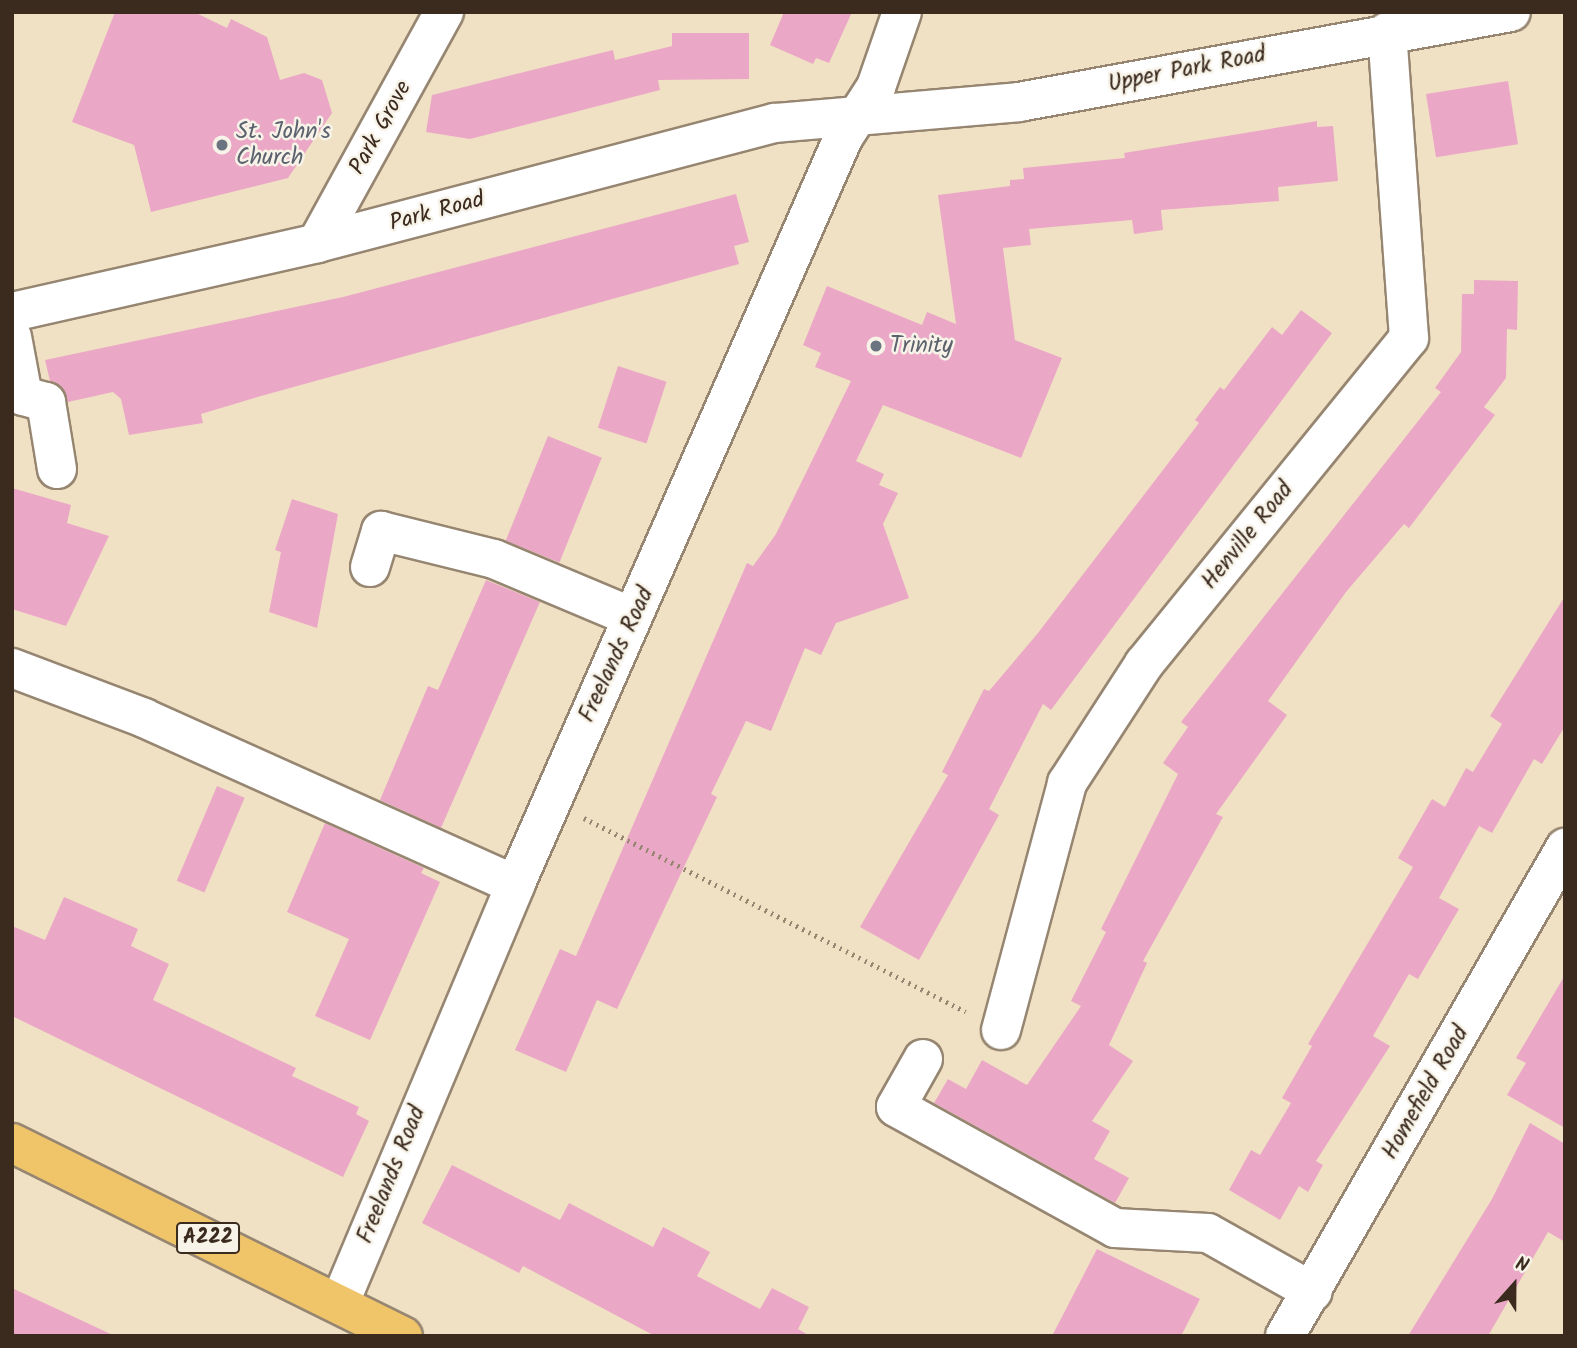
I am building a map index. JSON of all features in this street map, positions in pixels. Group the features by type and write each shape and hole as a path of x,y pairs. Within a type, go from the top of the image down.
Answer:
{"main road":[{"name":"A222","path":"12,1143 340,1302 403,1336"}],"street":[{"name":"Park Grove","path":"317,243 444,12"},
{"name":"Freelands Road","path":"340,1302 515,885 843,138 861,112 902,12"},
{"name":"Upper Park Road","path":"861,112 1019,102 1387,32 1511,12"},
{"name":"Henville Road","path":"1001,1030 1067,783 1144,664 1409,338 1387,32"},
{"name":"Park Road","path":"12,312 317,243 775,123 861,112"},
{"path":"12,337 23,396 46,402 57,469"},
{"path":"370,566 381,531 494,559 632,617"},
{"path":"12,668 144,718 515,885"},
{"name":"Homefield Road","path":"1285,1336 1313,1292 1565,848"},
{"path":"923,1059 896,1107 1115,1228 1208,1233 1313,1292"}],"path":[{"path":"552,801 1001,1030"}],"building":[{"name":"St. John's Church","path":"115,12 194,12 227,28 231,19 267,37 280,80 304,73 322,80 332,113 288,178 151,212 134,145 72,122"},
{"path":"784,12 852,12 829,63 816,58 813,64 770,45"},
{"path":"672,33 749,33 749,79 658,80 660,90 470,139 426,132 432,95 613,50 615,60 672,46"},
{"path":"1508,81 1518,144 1436,157 1426,94"},
{"path":"1317,121 1317,127 1333,126 1338,181 1278,187 1279,201 1161,210 1163,230 1134,234 1132,220 1029,229 1031,245 1003,248 1015,340 1062,358 1021,458 883,405 856,461 884,474 879,485 898,493 883,524 909,598 836,623 821,655 805,648 771,731 746,721 711,794 717,797 617,1009 597,1000 566,1072 515,1050 560,949 576,956 747,563 753,566 776,534 851,381 815,367 821,353 803,345 827,286 922,325 927,312 956,324 938,195 1010,186 1010,180 1024,179 1023,168 1125,158 1124,153"},
{"path":"736,194 749,242 734,246 739,264 261,396 201,414 203,423 129,435 121,399 113,392 68,402 50,381 45,360 343,297"},
{"path":"1474,280 1518,281 1517,330 1507,329 1506,378 1484,407 1495,415 1409,528 1404,524 1346,592 1268,701 1287,715 1216,814 1223,817 1143,961 1147,963 1109,1045 1133,1061 1092,1121 1110,1131 1094,1159 1129,1178 1115,1203 934,1103 948,1079 966,1089 982,1060 1027,1085 1081,1006 1071,1001 1106,932 1101,929 1178,774 1163,763 1188,727 1181,722 1441,392 1435,388 1461,352 1462,294 1474,294"},
{"path":"1301,310 1332,333 1051,710 1043,704 989,809 999,815 919,960 860,927 948,775 942,772 984,689 989,691 1038,633 1199,423 1195,420 1220,387 1224,390 1272,327 1282,335"},
{"path":"618,366 667,382 646,444 598,428"},
{"path":"548,436 602,458 559,562 506,541"},
{"path":"12,488 71,505 67,523 109,536 66,626 12,609"},
{"path":"292,499 338,514 317,628 269,612 281,552 275,550"},
{"path":"486,580 540,602 441,828 380,800 428,686 438,690"},
{"path":"1565,596 1565,726 1542,764 1534,759 1492,833 1479,826 1439,898 1459,909 1418,979 1409,974 1373,1036 1390,1046 1316,1161 1323,1165 1308,1192 1299,1186 1280,1220 1229,1190 1251,1150 1260,1155 1291,1103 1282,1098 1312,1046 1308,1044 1413,867 1398,858 1432,799 1445,807 1466,768 1473,772 1502,724 1490,716"},
{"path":"217,786 245,798 204,893 177,881"},
{"path":"325,823 424,868 421,873 440,882 370,1040 315,1016 349,939 287,912"},
{"path":"64,897 138,929 131,946 169,964 153,1000 296,1068 292,1076 359,1107 356,1114 369,1121 343,1177 12,1016 12,926 45,940"},
{"path":"1565,975 1565,1128 1507,1095 1526,1063 1516,1058"},
{"path":"1530,1123 1565,1144 1565,1242 1548,1232 1488,1336 1408,1336 1492,1199"},
{"path":"452,1165 560,1220 569,1203 653,1247 663,1227 710,1252 697,1276 760,1309 772,1288 809,1307 798,1329 810,1336 655,1336 523,1266 519,1273 422,1223"},
{"path":"1097,1249 1200,1299 1181,1336 1052,1336"},
{"path":"12,1288 115,1336 12,1336"}],"place":[{"name":"St. John's Church","path":"222,145"},
{"name":"Trinity","path":"876,346"}]}
